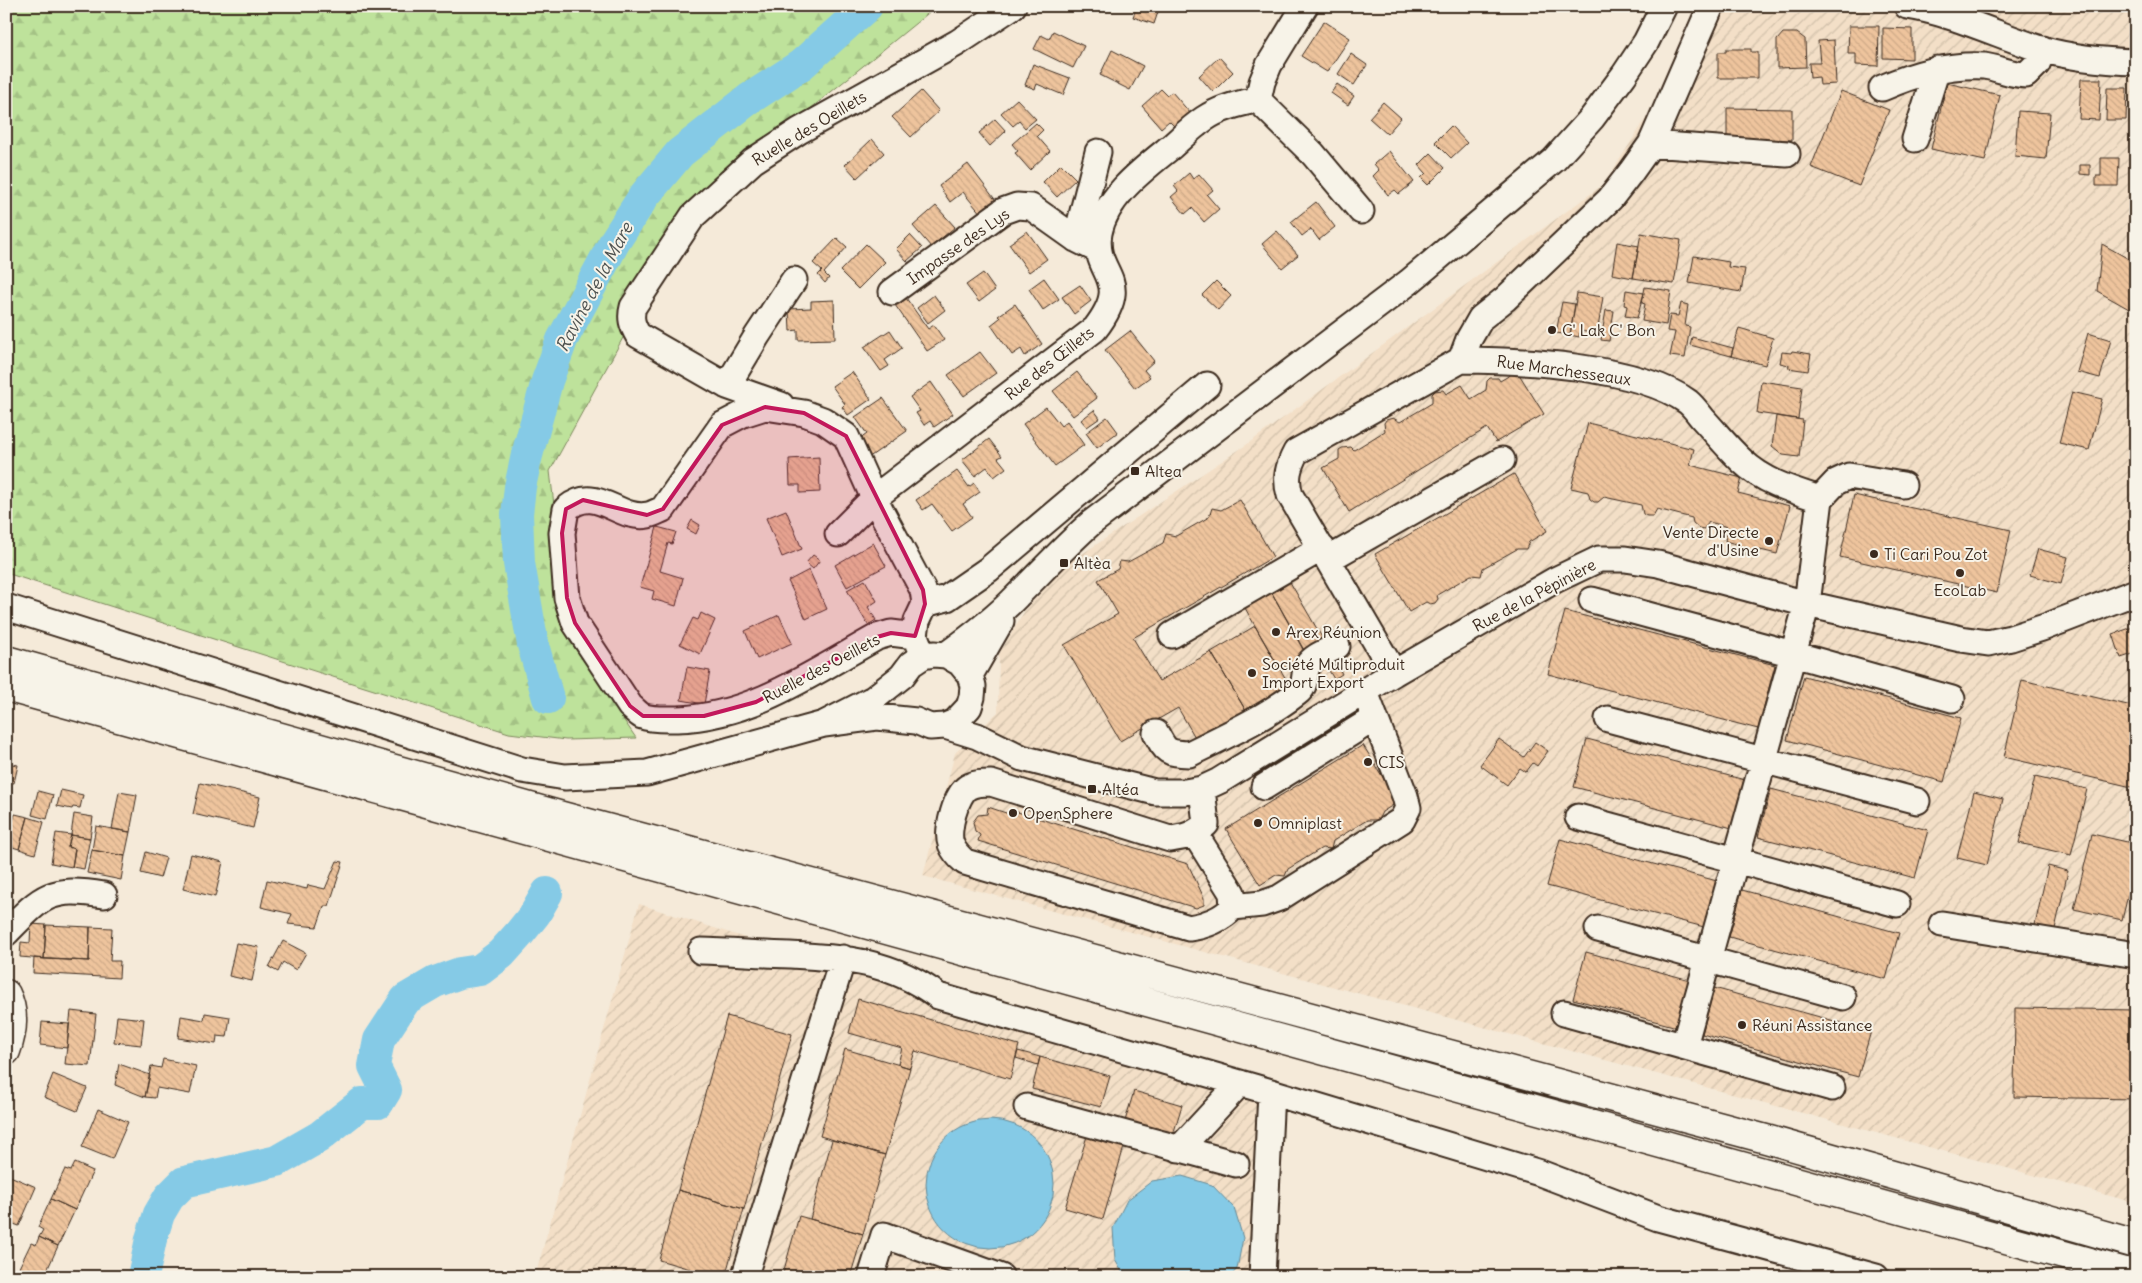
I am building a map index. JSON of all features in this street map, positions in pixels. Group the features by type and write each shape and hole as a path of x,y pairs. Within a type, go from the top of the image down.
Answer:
{"main road":[{"path":"6,660 562,816 1766,1139 2136,1244"},
{"path":"6,687 2136,1275"},
{"path":"6,994 12,1015 12,1032 7,1049"}],"street":[{"name":"Ruelle des Oeillets","path":"925,604 923,590 874,498 846,436 823,420 727,386 638,334 632,326 631,317 633,307 693,216 753,161 799,131 957,43 1013,6"},
{"path":"1258,100 1262,82 1270,65 1305,6"},
{"path":"6,606 522,770 565,777 647,773 824,724 877,717 916,721 930,727 945,726 963,716 982,651 1016,598 1062,548 1091,523 1409,282 1554,160 1592,118 1624,74 1646,42 1664,6"},
{"path":"1394,672 1290,495 1286,481 1288,467 1296,452 1461,360 1469,339 1482,318 1505,299 1610,200 1650,144 1711,6"},
{"path":"1907,6 1942,15 2043,49 2097,61 2136,62"},
{"path":"1882,88 1910,76 1937,69 1982,66 2015,75 2026,74 2037,64 2043,49"},
{"path":"1915,139 1937,69"},
{"path":"1258,100 1313,154 1361,211"},
{"path":"1098,250 1100,231 1113,201 1132,179 1204,119 1238,104 1258,100"},
{"path":"1650,144 1787,154"},
{"path":"1076,239 1098,152"},
{"name":"Impasse des Lys","path":"892,292 1003,210 1017,206 1031,207 1076,239 1098,250"},
{"name":"Rue des Œillets","path":"838,534 874,498 1095,328 1107,314 1113,293 1112,282 1098,250"},
{"path":"727,386 794,280"},
{"name":"Rue Marchesseaux","path":"1461,360 1526,362 1613,373 1657,386 1688,402 1743,462 1763,477 1785,488 1820,499"},
{"path":"1050,764 989,725 960,663 928,649 917,621 925,604 946,598 989,568 1207,385"},
{"name":"Ruelle des Oeillets","path":"794,410 765,408 744,414 722,425 663,509 647,515 626,512 596,500 574,502 566,509 563,520 567,598 575,623 630,706 643,716 662,719 704,716 756,702 780,691 877,637 891,633 928,649"},
{"path":"1172,636 1502,460"},
{"path":"1684,1046 1807,604 1820,499 1836,482 1849,476 1903,485"},
{"name":"Rue de la Pépinière","path":"1050,764 1155,792 1185,792 1202,789 1234,772 1290,736 1365,692 1394,672 1555,580 1600,559 1625,559 1658,564 1807,604 1961,639 1988,643 2011,638 2044,627 2136,592"},
{"path":"824,724 873,699 902,676 911,664 928,649 1016,598"},
{"path":"1592,600 1952,699"},
{"path":"1156,734 1164,749 1174,754 1189,754 1214,742 1274,709 1302,688 1305,683 1307,666 1310,662 1337,646"},
{"path":"902,676 900,688 901,701 907,712 916,721"},
{"path":"1233,906 1262,904 1279,898 1402,820 1408,808 1405,796 1365,692"},
{"path":"1274,709 1290,736"},
{"path":"1264,787 1375,718"},
{"path":"1608,720 1917,801"},
{"path":"945,726 977,736 1022,758 1050,764"},
{"path":"1214,742 1234,772"},
{"path":"1195,834 1232,893 1233,906 1227,914 1200,927 1189,928 1176,926 965,862 956,854 950,842 950,829 959,796 966,788 978,783 991,783 1170,839 1195,834 1206,824 1202,789"},
{"path":"1578,817 1897,904"},
{"path":"6,933 36,903 46,897 57,893 80,891 104,895"},
{"path":"1942,924 2136,955"},
{"path":"1598,929 1843,997"},
{"path":"701,951 843,958 873,964 909,977 938,996 1271,1092 1540,1173 1658,1218 1876,1277"},
{"path":"748,1277 746,1272 843,958"},
{"path":"1564,1013 1832,1088"},
{"path":"1179,1149 1240,1084"},
{"path":"1262,1277 1271,1092"},
{"path":"1026,1107 1236,1164"},
{"path":"871,1277 884,1235 1001,1277"}],"highlighted area":[{"path":"765,407 804,413 846,436 923,590 925,604 915,636 891,633 877,637 756,702 704,716 643,716 630,706 575,623 567,598 562,533 566,509 583,500 647,515 663,509 722,425"}],"shaded area":[{"path":"1703,6 2136,6 2136,1203 923,876 955,753 998,712 999,654 1027,607 1070,562 1246,445 1604,184 1679,67"},
{"path":"639,904 1280,1108 1275,1277 535,1277"}],"green space":[{"path":"6,6 937,6 699,199 550,471 570,641 636,738 566,740 509,733 6,573"}],"water":[{"path":"990,1120 1003,1121 1015,1125 1035,1139 1049,1159 1053,1171 1053,1197 1049,1209 1035,1229 1015,1243 1003,1247 990,1248 977,1247 965,1243 945,1229 931,1209 927,1197 926,1184 927,1171 931,1159 945,1139 965,1125 977,1121"},
{"path":"1182,1176 1212,1185 1234,1208 1243,1238 1237,1269 1230,1277 1125,1277 1115,1260 1113,1228 1127,1200 1152,1181"}],"building":[{"path":"1137,6 1160,6 1154,24 1133,17"},
{"path":"1324,21 1350,38 1327,72 1301,56"},
{"path":"1849,26 1879,26 1878,66 1856,65 1856,54 1848,54"},
{"path":"1883,28 1912,29 1912,59 1883,58"},
{"path":"1053,31 1084,46 1073,68 1034,49 1041,35 1049,39"},
{"path":"1783,33 1797,33 1805,39 1806,67 1777,68 1777,40"},
{"path":"1834,40 1836,84 1820,85 1819,77 1810,78 1809,63 1820,63 1818,41"},
{"path":"1726,49 1751,49 1751,52 1758,52 1758,78 1718,78 1718,52 1726,52"},
{"path":"1112,50 1143,66 1130,90 1100,75"},
{"path":"1351,54 1367,65 1354,85 1338,74"},
{"path":"1219,57 1233,72 1213,92 1199,76"},
{"path":"1033,64 1070,78 1063,95 1037,84 1035,89 1025,85"},
{"path":"2081,79 2101,79 2099,120 2079,119"},
{"path":"1947,83 2000,95 1985,161 1931,149"},
{"path":"1337,84 1354,96 1348,105 1331,93"},
{"path":"2107,88 2127,88 2126,120 2106,120"},
{"path":"1161,89 1167,95 1172,92 1191,114 1176,128 1169,121 1161,128 1142,106"},
{"path":"921,91 939,111 911,137 892,117"},
{"path":"1841,91 1889,110 1859,186 1811,167"},
{"path":"1017,99 1036,119 1025,128 1019,121 1013,126 1001,113"},
{"path":"1383,102 1401,118 1387,134 1369,118"},
{"path":"1727,108 1792,109 1792,140 1727,139"},
{"path":"2018,111 2050,113 2046,159 2015,156"},
{"path":"995,119 1006,131 990,146 979,133"},
{"path":"1036,123 1043,130 1037,136 1050,151 1030,170 1015,153 1018,151 1012,144"},
{"path":"1451,126 1467,143 1451,158 1435,142"},
{"path":"872,139 884,153 857,178 845,165"},
{"path":"1389,151 1414,182 1399,194 1395,190 1388,195 1373,176 1379,170 1374,164"},
{"path":"1431,153 1445,168 1428,185 1421,178 1426,173 1419,165"},
{"path":"2101,158 2119,158 2118,186 2096,186 2096,176 2101,176"},
{"path":"968,164 997,202 981,214 963,192 950,202 939,186"},
{"path":"1061,164 1076,179 1057,197 1043,182"},
{"path":"2080,165 2090,165 2090,175 2080,174"},
{"path":"1189,173 1193,179 1199,174 1213,190 1207,195 1219,209 1204,222 1192,208 1185,214 1171,197 1178,191 1174,186"},
{"path":"1316,202 1335,227 1319,240 1311,229 1302,236 1291,222"},
{"path":"936,206 955,227 931,247 913,226"},
{"path":"1027,231 1047,259 1029,272 1009,244"},
{"path":"1277,231 1298,255 1282,268 1262,244"},
{"path":"1641,233 1681,240 1674,284 1633,278"},
{"path":"910,235 922,248 907,261 896,249"},
{"path":"837,238 847,247 824,273 829,278 825,283 818,275 822,271 813,263"},
{"path":"1617,242 1639,246 1633,278 1612,274"},
{"path":"866,244 885,262 858,289 840,271"},
{"path":"2102,244 2136,263 2134,274 2136,275 2136,291 2129,309 2097,291"},
{"path":"1694,256 1729,262 1728,267 1745,269 1741,292 1689,283"},
{"path":"983,273 995,290 979,302 966,285"},
{"path":"1044,278 1059,299 1043,310 1029,289"},
{"path":"1216,281 1231,296 1218,310 1202,295"},
{"path":"1080,285 1091,301 1074,314 1062,297"},
{"path":"1645,287 1671,291 1666,325 1642,321 1645,304 1642,303"},
{"path":"1626,290 1644,293 1637,318 1625,316 1627,306 1624,305"},
{"path":"1577,293 1603,297 1597,334 1580,331 1579,337 1570,335"},
{"path":"934,295 945,310 928,323 917,308"},
{"path":"906,298 928,329 934,325 944,340 927,351 895,305"},
{"path":"834,300 835,339 798,340 798,330 790,331 789,309 811,308 811,301"},
{"path":"1562,302 1575,304 1570,335 1556,333"},
{"path":"1681,303 1688,305 1685,326 1690,327 1685,358 1670,356 1675,332 1667,331 1670,315 1678,316"},
{"path":"1015,304 1042,344 1025,356 1021,349 1012,355 991,325 1000,318 998,316"},
{"path":"1606,310 1614,311 1609,341 1601,340"},
{"path":"1739,328 1773,338 1765,365 1731,356"},
{"path":"890,330 902,348 885,360 889,366 881,371 864,347"},
{"path":"1130,331 1154,361 1144,370 1150,377 1135,388 1105,350"},
{"path":"2088,333 2111,340 2100,378 2077,372"},
{"path":"1692,337 1733,348 1731,356 1690,345"},
{"path":"1792,351 1811,354 1808,371 1788,368 1789,365 1780,363 1782,352 1791,353"},
{"path":"980,352 996,373 964,396 948,375"},
{"path":"1517,371 1544,414 1496,442 1487,428 1349,512 1323,468 1339,459 1339,450 1351,447 1354,450 1385,431 1384,423 1386,420 1393,418 1400,422 1432,403 1432,394 1435,391 1443,390 1446,394 1462,385 1471,399 1486,390 1487,381 1490,378 1498,378 1500,381"},
{"path":"852,372 871,399 848,415 842,407 845,404 832,386"},
{"path":"1077,372 1097,398 1073,416 1053,391"},
{"path":"1761,381 1802,387 1798,419 1757,413"},
{"path":"931,382 953,414 934,427 930,421 924,425 916,413 920,411 910,397"},
{"path":"2072,392 2102,399 2089,450 2059,443"},
{"path":"883,398 907,431 868,458 856,442 867,434 855,417"},
{"path":"1046,407 1061,426 1067,421 1084,445 1055,466 1023,424"},
{"path":"1094,410 1100,418 1087,427 1081,420"},
{"path":"1776,416 1803,420 1799,457 1783,455 1772,446"},
{"path":"1107,417 1118,432 1097,448 1086,433"},
{"path":"1588,423 1694,449 1690,465 1742,478 1738,493 1790,506 1777,554 1756,549 1752,555 1744,554 1740,545 1725,541 1728,527 1709,522 1704,529 1699,528 1693,523 1692,518 1657,509 1653,516 1647,516 1643,514 1641,505 1604,497 1598,502 1594,502 1590,499 1588,492 1571,488"},
{"path":"989,439 1002,456 998,458 1006,468 994,477 987,467 975,476 962,460"},
{"path":"819,457 820,492 800,493 800,485 790,485 789,459"},
{"path":"957,471 969,487 974,483 980,492 963,504 972,517 952,531 932,504 923,510 916,500"},
{"path":"1514,474 1547,531 1529,542 1526,549 1517,549 1483,568 1481,576 1471,575 1437,595 1438,599 1435,603 1430,604 1426,602 1409,612 1375,554"},
{"path":"1854,495 2011,530 1997,593 1840,557"},
{"path":"1240,500 1273,557 1133,638 1159,681 1211,652 1246,711 1196,739 1178,708 1120,741 1064,645 1118,614 1098,580 1118,569 1120,561 1128,562 1163,543 1166,534 1176,536 1209,517 1212,508 1221,510"},
{"path":"786,510 802,549 782,557 766,518"},
{"path":"692,520 700,525 696,534 687,529"},
{"path":"657,527 676,532 672,544 668,543 660,571 683,578 676,606 652,599 654,591 640,587"},
{"path":"873,543 886,566 847,587 835,565"},
{"path":"2038,549 2068,557 2061,584 2030,575"},
{"path":"813,555 820,560 813,569 806,563"},
{"path":"809,570 827,609 806,619 788,581"},
{"path":"865,580 877,601 868,607 876,620 868,625 847,590"},
{"path":"1290,582 1324,641 1305,652 1272,593"},
{"name":"Arex Réunion","path":"1272,593 1306,655 1299,662 1295,661 1280,670 1245,608"},
{"path":"1565,611 1775,665 1758,729 1548,674"},
{"path":"701,613 715,620 700,654 680,644 693,618 698,620"},
{"path":"779,615 792,643 757,659 745,631"},
{"path":"1255,626 1290,686 1263,704 1259,703 1246,711 1211,652"},
{"path":"2136,626 2136,653 2121,658 2113,634"},
{"path":"1337,664 1342,674 1334,679 1328,669"},
{"path":"687,667 710,671 704,704 681,700"},
{"path":"1804,676 1961,718 1944,782 1787,740"},
{"path":"2022,680 2136,707 2136,788 2004,757"},
{"path":"1499,739 1524,757 1535,742 1548,751 1537,766 1533,763 1526,772 1520,768 1507,785 1480,765"},
{"path":"1587,739 1745,780 1732,828 1574,787"},
{"path":"1363,745 1398,802 1382,812 1378,820 1367,820 1333,841 1331,849 1322,848 1288,869 1285,876 1276,875 1260,885 1226,829"},
{"path":"6,763 18,765 14,783 6,782"},
{"path":"2035,777 2087,789 2071,855 2019,843"},
{"path":"200,783 260,797 253,828 193,814"},
{"path":"1771,789 1928,830 1915,878 1758,837"},
{"path":"61,790 83,795 80,808 73,807 72,809 57,806"},
{"path":"38,791 53,795 47,819 32,815"},
{"path":"119,792 137,795 130,832 112,829"},
{"path":"1974,792 2003,799 1987,865 1957,858"},
{"path":"988,807 1009,814 1011,810 1188,864 1204,898 1204,905 1196,908 978,841 980,835 975,831 973,822 978,815 987,814"},
{"path":"15,814 28,817 19,849 6,845"},
{"path":"74,814 93,817 90,838 71,835"},
{"path":"28,817 44,822 35,854 19,849"},
{"path":"96,826 130,832 125,856 92,850"},
{"path":"56,833 71,835 68,847 75,849 72,867 51,863"},
{"path":"2092,834 2136,844 2136,862 2122,920 2074,909"},
{"path":"71,835 90,838 84,869 72,867 75,849 68,847"},
{"path":"1560,839 1717,881 1704,927 1547,886"},
{"path":"92,850 125,856 121,880 87,873"},
{"path":"146,852 166,858 160,878 141,873"},
{"path":"191,854 223,862 215,897 183,889"},
{"path":"337,861 343,862 329,906 324,906 317,927 288,924 292,914 261,907 267,880 307,889 308,885 325,889"},
{"path":"2048,866 2068,871 2055,929 2035,925"},
{"path":"1742,890 1899,933 1886,979 1729,937"},
{"path":"31,924 46,925 44,959 20,957 21,942 30,943"},
{"path":"46,925 90,927 89,961 44,959"},
{"path":"90,927 112,928 110,961 120,961 119,978 33,973 34,958 89,961"},
{"path":"283,941 306,953 296,970 283,962 278,972 269,967"},
{"path":"236,943 259,947 252,981 229,976"},
{"path":"1586,952 1690,980 1677,1027 1573,999"},
{"path":"1714,988 1871,1031 1858,1077 1702,1034"},
{"path":"858,999 1019,1045 1010,1079 915,1051 910,1068 898,1064 902,1048 849,1033"},
{"path":"2015,1008 2136,1010 2136,1099 2014,1097"},
{"path":"71,1011 96,1014 90,1066 65,1064"},
{"path":"205,1013 230,1017 227,1037 217,1036 216,1044 178,1038 181,1016 204,1020"},
{"path":"117,1016 144,1019 141,1045 114,1042"},
{"path":"727,1016 792,1034 744,1209 678,1190"},
{"path":"42,1022 69,1024 67,1048 40,1045"},
{"path":"845,1049 910,1068 885,1155 820,1136"},
{"path":"1018,1051 1040,1057 1038,1065 1016,1058"},
{"path":"1040,1057 1110,1076 1101,1107 1032,1089"},
{"path":"163,1059 196,1066 190,1094 157,1088 155,1098 145,1097 151,1066 161,1068"},
{"path":"119,1064 150,1075 145,1097 115,1085"},
{"path":"53,1074 87,1088 77,1111 44,1097"},
{"path":"1134,1091 1182,1105 1173,1135 1125,1121"},
{"path":"98,1109 128,1122 112,1159 82,1147"},
{"path":"1087,1136 1124,1147 1103,1219 1065,1208"},
{"path":"832,1140 885,1155 863,1234 810,1219"},
{"path":"75,1163 93,1171 75,1210 51,1199 65,1169 71,1171"},
{"path":"10,1176 36,1187 19,1226 6,1221 6,1184"},
{"path":"678,1190 744,1209 725,1277 718,1277 659,1260"},
{"path":"51,1199 75,1210 58,1246 39,1237 43,1230 38,1227"},
{"path":"799,1216 863,1234 850,1277 782,1277"},
{"path":"39,1237 58,1246 44,1277 23,1277 16,1274 31,1243 36,1245"}],"waterway":[{"name":"Ravine de la Mare","path":"548,698 533,645 519,563 517,514 526,459 547,381 562,340 615,241 644,196 680,153 749,99 801,65 867,6"},
{"name":"Ravine de la Mare","path":"143,1277 151,1239 159,1214 169,1197 184,1182 277,1161 319,1137 362,1103 378,1103 386,1090 374,1066 379,1040 406,999 435,982 460,973 480,970 501,954 519,934 535,914 547,893"}],"place":[{"name":"C' Lak C' Bon","path":"1552,330"},
{"name":"Altea","path":"1135,471"},
{"name":"Vente Directe d'Usine","path":"1769,541"},
{"name":"Ti Cari Pou Zot","path":"1874,554"},
{"name":"Altèa","path":"1064,563"},
{"name":"EcoLab","path":"1960,573"},
{"name":"Arex Réunion","path":"1276,632"},
{"name":"Société Multiproduit Import Export","path":"1252,673"},
{"name":"CIS","path":"1368,762"},
{"name":"Altéa","path":"1092,789"},
{"name":"OpenSphere","path":"1013,813"},
{"name":"Omniplast","path":"1258,823"},
{"name":"Réuni Assistance","path":"1742,1025"}]}
